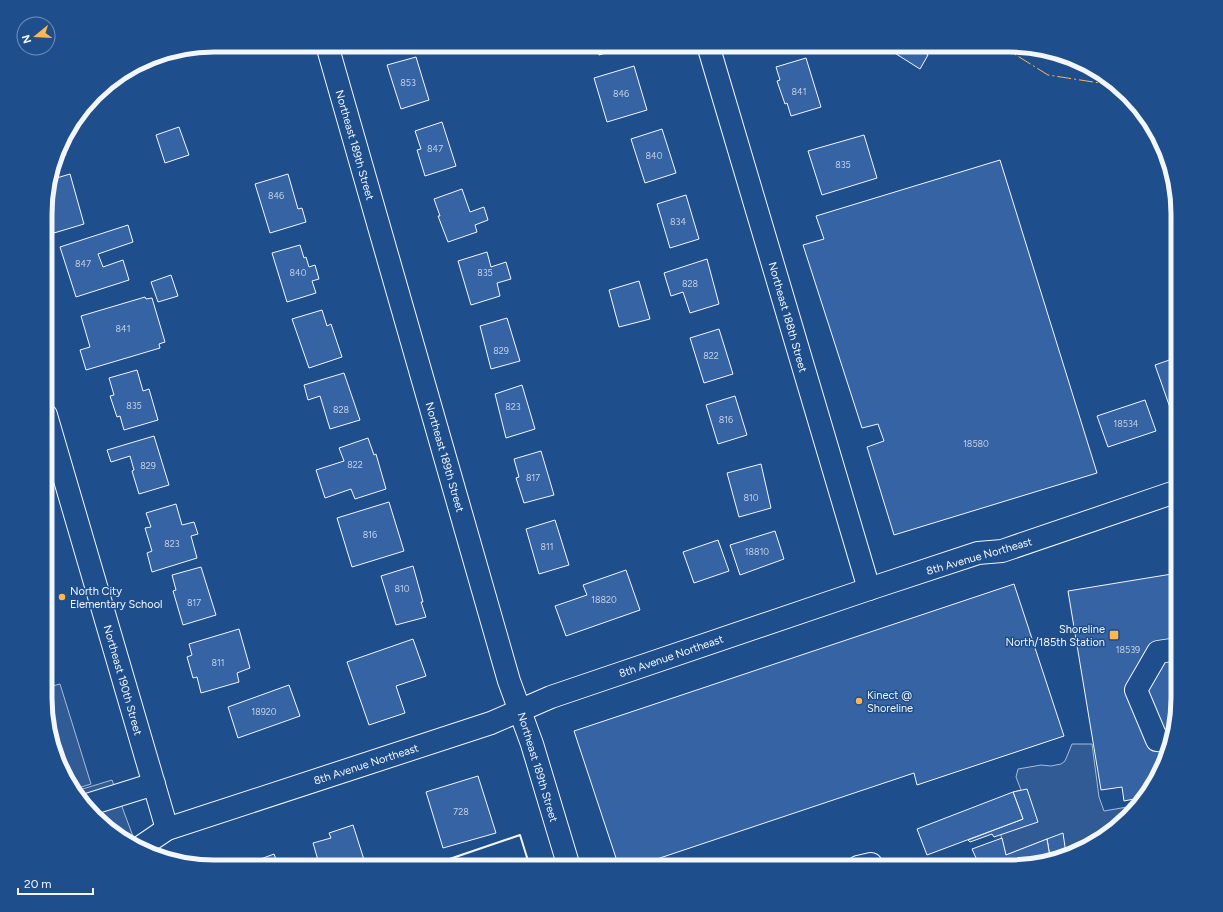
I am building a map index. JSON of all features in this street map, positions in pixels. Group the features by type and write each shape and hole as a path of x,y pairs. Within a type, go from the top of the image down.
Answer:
{"street":[{"name":"Northeast 189th Street","path":"329,52 509,681 520,711 566,860"},
{"name":"Northeast 188th Street","path":"710,52 869,589"},
{"name":"Northeast 190th Street","path":"52,436 167,829"},
{"name":"8th Avenue Northeast","path":"145,844 167,829 491,723 559,695 869,589 978,553 1002,551 1171,493"},
{"path":"1165,741 1157,740 1136,690 1158,652 1171,650"},
{"path":"92,805 154,784"}],"shaded area":[{"path":"60,684 91,784 79,788 64,760 53,719 52,686"},
{"path":"1072,744 1092,744 1099,797 1104,811 1130,807 1108,827 1071,848 1050,854 1047,839 1006,855 999,828 1023,819 1013,792 1021,790 1016,777 1018,769 1041,765 1051,766 1061,764 1065,761"},
{"path":"112,780 134,838 115,827 99,813 80,790"}],"building":[{"path":"598,52 609,52 599,55"},
{"path":"893,52 924,52 928,55 920,69"},
{"path":"416,57 429,100 401,109 387,65"},
{"path":"806,58 821,107 791,116 777,81 780,80 776,67"},
{"path":"634,66 647,110 607,122 594,78"},
{"path":"442,122 456,166 425,176 417,150 421,149 415,131"},
{"path":"179,127 189,155 165,163 156,135"},
{"path":"662,129 676,173 645,183 631,139"},
{"path":"864,135 877,178 822,195 808,151"},
{"path":"1000,160 1097,473 894,535 867,447 884,441 878,424 862,428 803,245 824,239 816,216"},
{"path":"70,174 84,224 54,233 52,226 52,203 56,178"},
{"path":"288,174 298,209 302,208 306,222 270,233 255,184"},
{"path":"462,189 470,212 484,207 488,220 475,225 477,232 448,242 438,216 440,216 434,199"},
{"path":"686,195 699,239 670,248 657,204"},
{"path":"128,225 133,242 98,254 103,267 123,260 129,280 76,297 60,247"},
{"path":"300,245 304,258 306,257 309,267 315,265 319,279 312,281 316,293 287,302 272,253"},
{"path":"487,252 491,267 506,262 511,279 497,283 500,296 471,305 458,261"},
{"path":"707,259 719,304 690,313 683,292 671,296 664,273"},
{"path":"171,275 178,296 158,302 151,282"},
{"path":"639,281 650,319 619,327 609,290"},
{"path":"145,297 146,299 152,298 165,342 159,344 160,348 86,370 80,350 90,347 81,316"},
{"path":"322,310 327,326 331,324 342,357 309,368 292,319"},
{"path":"507,318 520,361 491,369 480,326"},
{"path":"719,329 733,374 704,383 690,338"},
{"path":"1171,359 1171,410 1155,365"},
{"path":"137,370 143,391 149,389 158,420 124,430 120,416 117,417 110,396 114,395 109,378"},
{"path":"344,373 360,420 330,429 320,396 308,400 304,385"},
{"path":"522,385 535,429 506,438 495,394"},
{"path":"735,396 747,435 718,444 706,405"},
{"path":"1145,400 1156,431 1108,447 1097,416"},
{"path":"154,436 169,485 139,494 132,471 134,470 130,456 111,462 107,450"},
{"path":"368,438 374,455 376,454 386,489 355,499 351,489 325,498 316,470 344,461 339,448"},
{"path":"541,451 554,495 524,503 516,478 519,477 514,459"},
{"path":"761,464 771,508 739,517 727,473"},
{"path":"389,502 404,551 352,567 337,518"},
{"path":"176,504 182,525 194,522 198,534 191,536 197,558 152,572 147,553 152,551 145,528 151,527 146,513"},
{"path":"555,520 569,565 539,574 526,529"},
{"path":"775,531 784,559 740,575 730,545"},
{"path":"718,540 729,571 694,583 683,552"},
{"path":"413,566 426,617 396,625 381,576"},
{"path":"201,567 216,615 183,625 173,591 176,590 172,575"},
{"path":"626,570 640,610 566,636 555,606 587,595 583,585"},
{"path":"1171,574 1170,719 1159,760 1137,798 1124,801 1122,787 1101,790 1068,591"},
{"name":"Kinect @ Shoreline","path":"1014,584 1064,736 917,785 914,773 654,860 617,860 574,731"},
{"path":"239,629 250,668 237,673 239,682 201,693 197,677 193,678 187,657 192,655 189,644"},
{"path":"413,639 426,676 396,686 405,713 369,725 347,662"},
{"path":"289,685 300,716 238,738 228,707"},
{"path":"478,776 496,833 443,848 426,792"},
{"path":"1027,789 1038,822 994,837 992,834 970,842 968,840 1023,819 1013,792"},
{"path":"1013,792 1023,819 927,855 917,829"},
{"path":"353,825 364,860 318,860 313,843 331,838 329,833"},
{"path":"1063,833 1065,850 1050,854 1047,839"},
{"path":"1002,838 1006,855 1047,839 1050,854 1020,860 977,860 972,849"},
{"path":"274,854 276,860 258,860"}],"wall":[{"path":"447,860 520,835 528,860"}],"power":[{"path":"1011,52 1048,75 1107,84"}],"place":[{"name":"North City Elementary School","path":"62,597"},
{"name":"Shoreline North/185th Station","path":"1114,635"},
{"name":"Kinect @ Shoreline","path":"859,701"}]}
